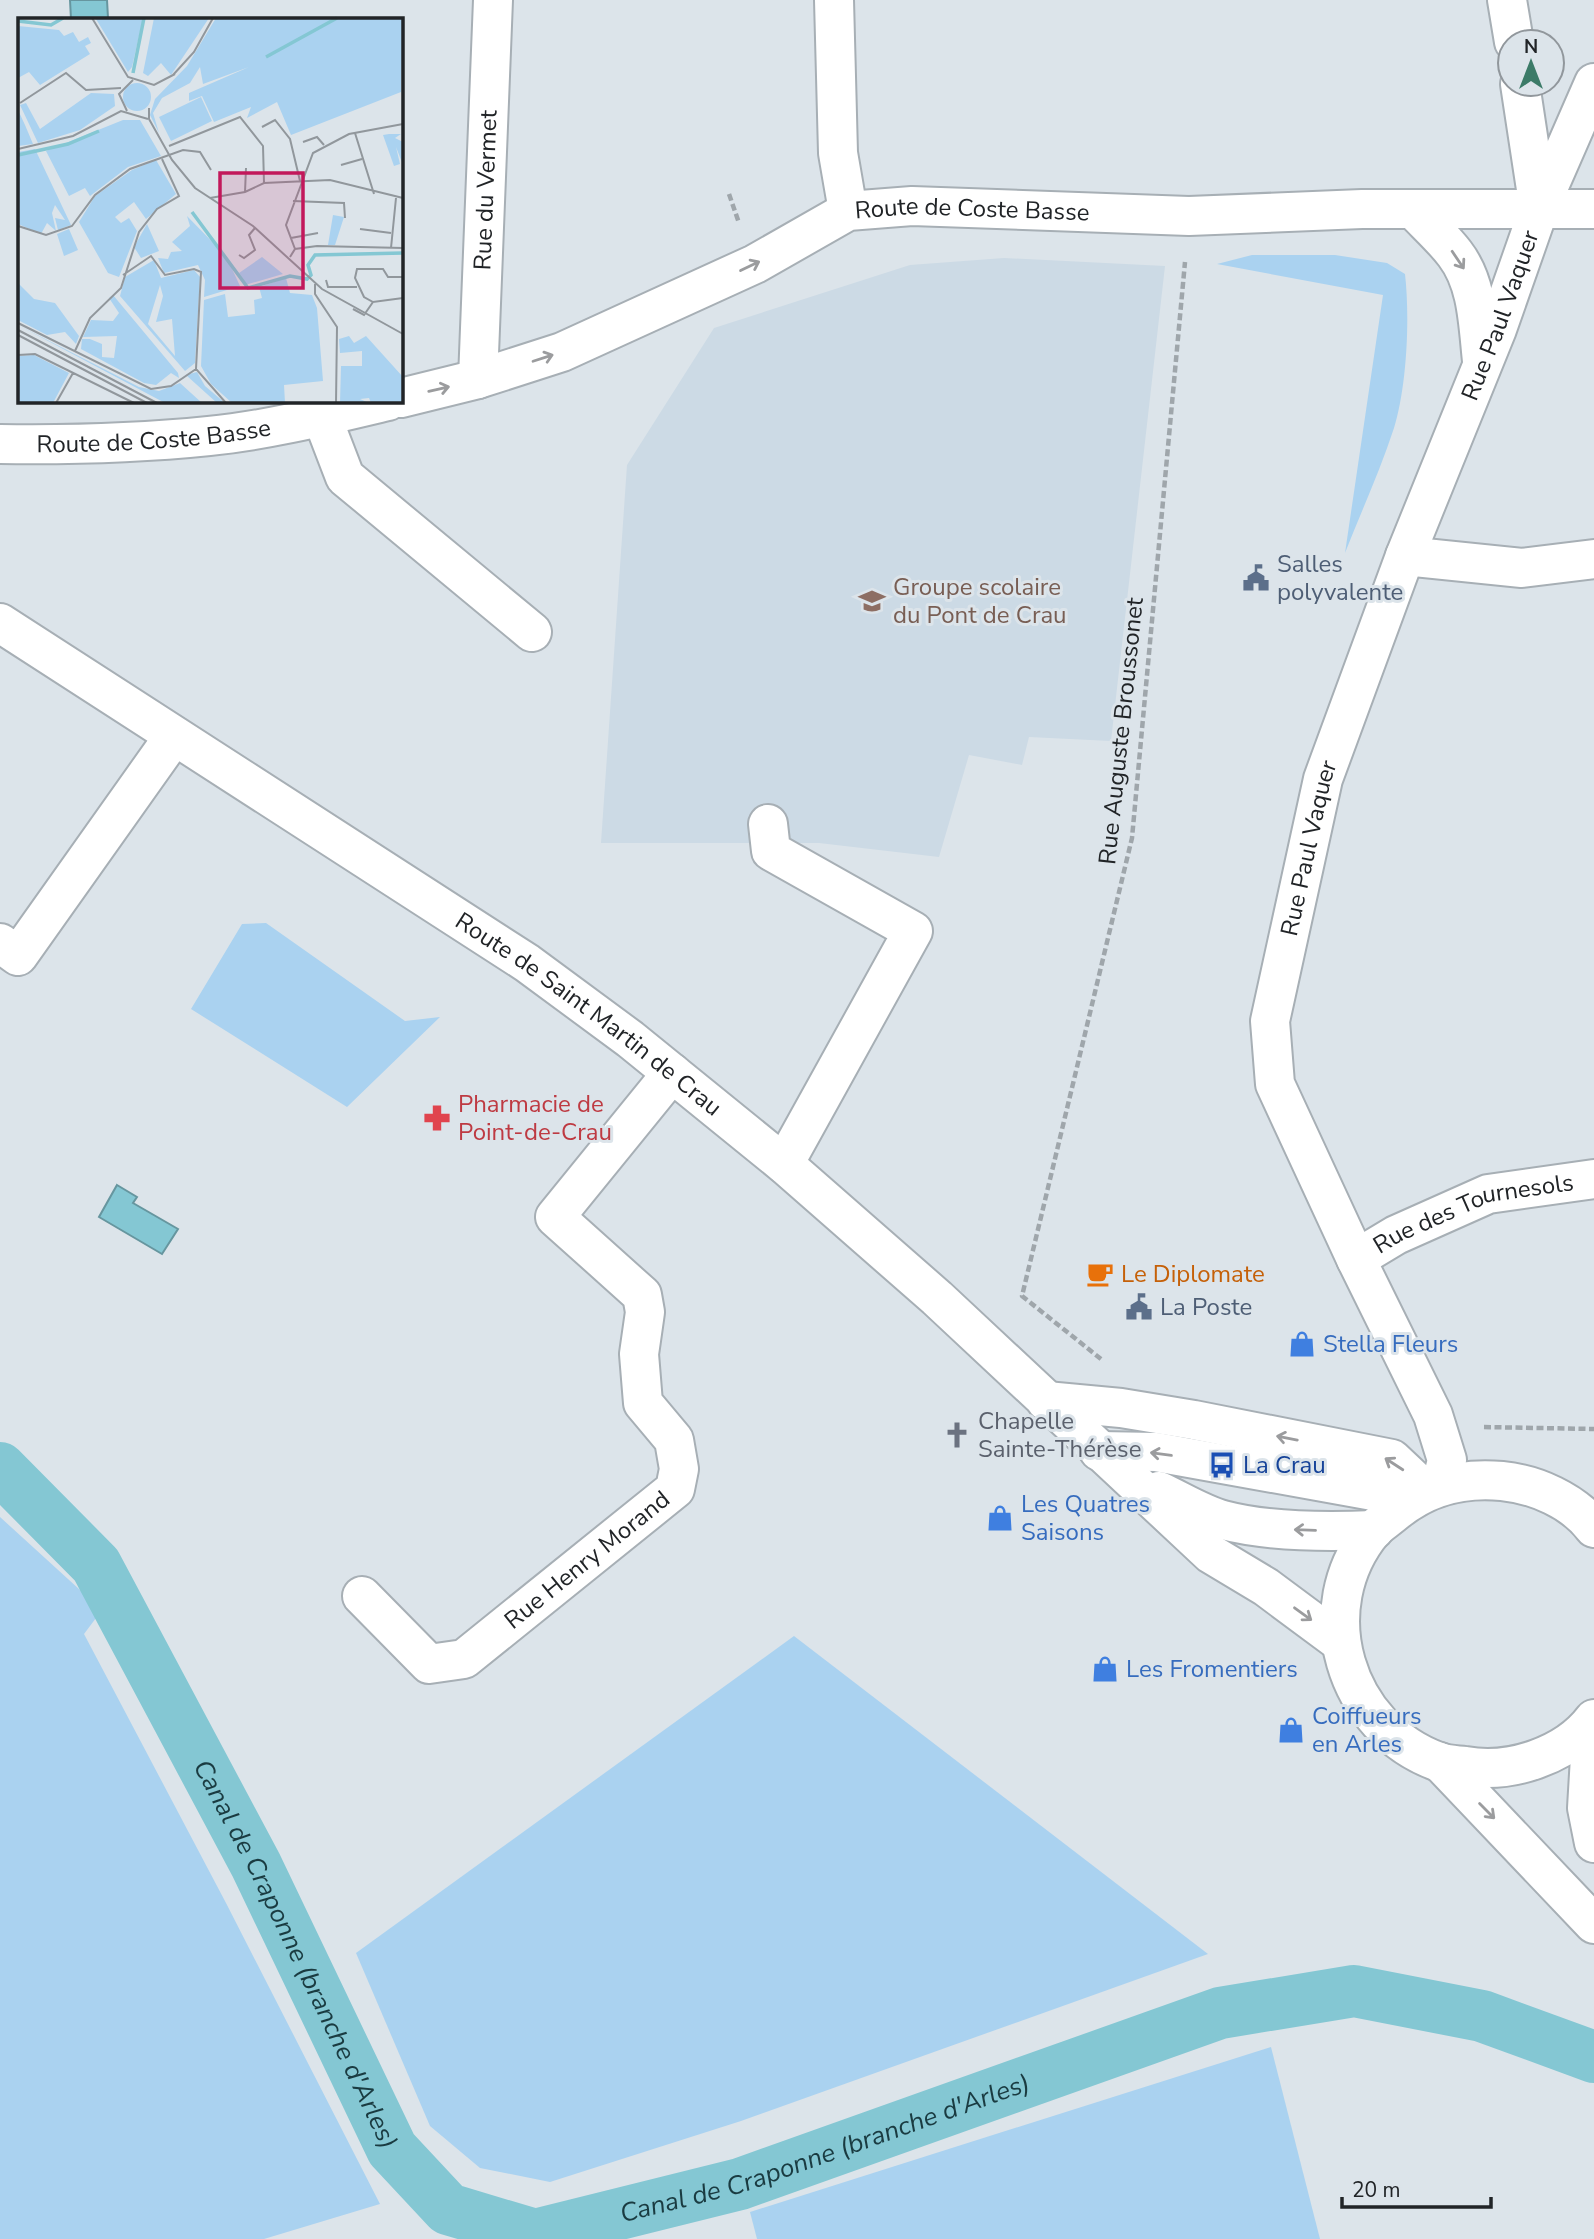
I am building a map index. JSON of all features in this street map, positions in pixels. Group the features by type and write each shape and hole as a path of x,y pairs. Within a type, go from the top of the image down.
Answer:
{"street":[{"name":"Rue du Vermet","path":"478,379 493,0"},
{"path":"834,0 838,153 848,211"},
{"path":"1507,0 1512,28"},
{"path":"1539,209 1594,83"},
{"path":"1522,98 1539,209"},
{"name":"Route de Coste Basse","path":"402,398 478,379 562,352 755,264 848,211 912,206 1189,216 1413,209 1594,209"},
{"path":"1413,209 1455,254 1466,272 1476,306 1482,365"},
{"name":"Rue Paul Vaquer","path":"1427,1491 1447,1460 1433,1415 1356,1259 1275,1084 1270,1021 1323,779 1405,556 1482,365 1539,209"},
{"name":"Route de Coste Basse","path":"0,444 78,445 211,436 322,417 384,402"},
{"path":"322,417 345,477 532,632"},
{"path":"1405,556 1522,568 1594,559"},
{"name":"Route de Saint Martin de Crau","path":"0,623 527,962 672,1073 784,1164 937,1298 1211,1554 1266,1587 1340,1642"},
{"path":"0,943 18,956 174,736"},
{"path":"768,824 771,851 913,931 784,1164"},
{"name":"Rue Henry Morand","path":"362,1596 429,1664 464,1659 675,1489 680,1469 674,1440 643,1403 639,1354 645,1312 642,1295 555,1217 672,1073"},
{"name":"Rue des Tournesols","path":"1356,1259 1396,1236 1488,1194 1594,1179"},
{"path":"1046,1401 1121,1408 1194,1420 1392,1459 1427,1491"},
{"path":"1112,1463 1156,1452 1427,1491 1480,1479 1520,1483 1556,1497 1589,1521 1594,1528"},
{"name":"Route de Saint Martin de Crau","path":"1112,1463 1222,1520 1284,1529 1342,1532 1374,1530"},
{"path":"1427,1491 1374,1530 1352,1564 1341,1602 1340,1642 1351,1681 1372,1716 1403,1744 1440,1762 1480,1769 1521,1764 1560,1749 1593,1721"},
{"path":"1556,1497 1594,1493"},
{"path":"1593,1721 1587,1808 1594,1843"},
{"path":"1440,1762 1594,1924"}],"path":[{"name":"Rue Auguste Broussonet","path":"1078,1340 1022,1296 1132,838 1189,216"},
{"path":"1480,1427 1594,1429"}],"shaded area":[{"path":"70,0 107,0 108,18 71,18"},
{"path":"1252,255 1335,255 1387,263 1405,274 1406,352 1398,411 1383,460 1345,553 1383,295 1217,264"},
{"name":"Groupe scolaire du Pont de Crau","path":"1004,258 1165,266 1111,741 1029,737 1022,765 969,755 939,857 819,843 601,843 627,465 714,328 910,265"},
{"path":"266,923 405,1021 440,1017 347,1107 191,1009 242,924"},
{"path":"117,1185 137,1197 133,1203 178,1229 162,1254 99,1217"},
{"path":"0,1517 102,1610 84,1634 380,2204 264,2239 0,2239"},
{"path":"794,1636 1208,1954 741,2121 550,2182 480,2168 430,2126 356,1953"},
{"path":"1271,2047 1320,2239 757,2239 750,2212"}],"waterway":[{"name":"Canal de Craponne (branche d'Arles)","path":"0,1468 96,1565 256,1865 392,2149 448,2209 535,2235 740,2184 1220,2013 1354,1991 1482,2016 1594,2057"}],"place":[{"name":"Salles polyvalente","path":"1256,578"},
{"name":"Groupe scolaire du Pont de Crau","path":"872,601"},
{"name":"Pharmacie de Point-de-Crau","path":"437,1118"},
{"name":"Le Diplomate","path":"1100,1274"},
{"name":"La Poste","path":"1139,1307"},
{"name":"Stella Fleurs","path":"1302,1344"},
{"name":"Chapelle Sainte-Thérèse","path":"957,1435"},
{"name":"La Crau","path":"1222,1465"},
{"name":"Les Quatres Saisons","path":"1000,1518"},
{"name":"Les Fromentiers","path":"1105,1669"},
{"name":"Coiffueurs en Arles","path":"1291,1730"}]}
